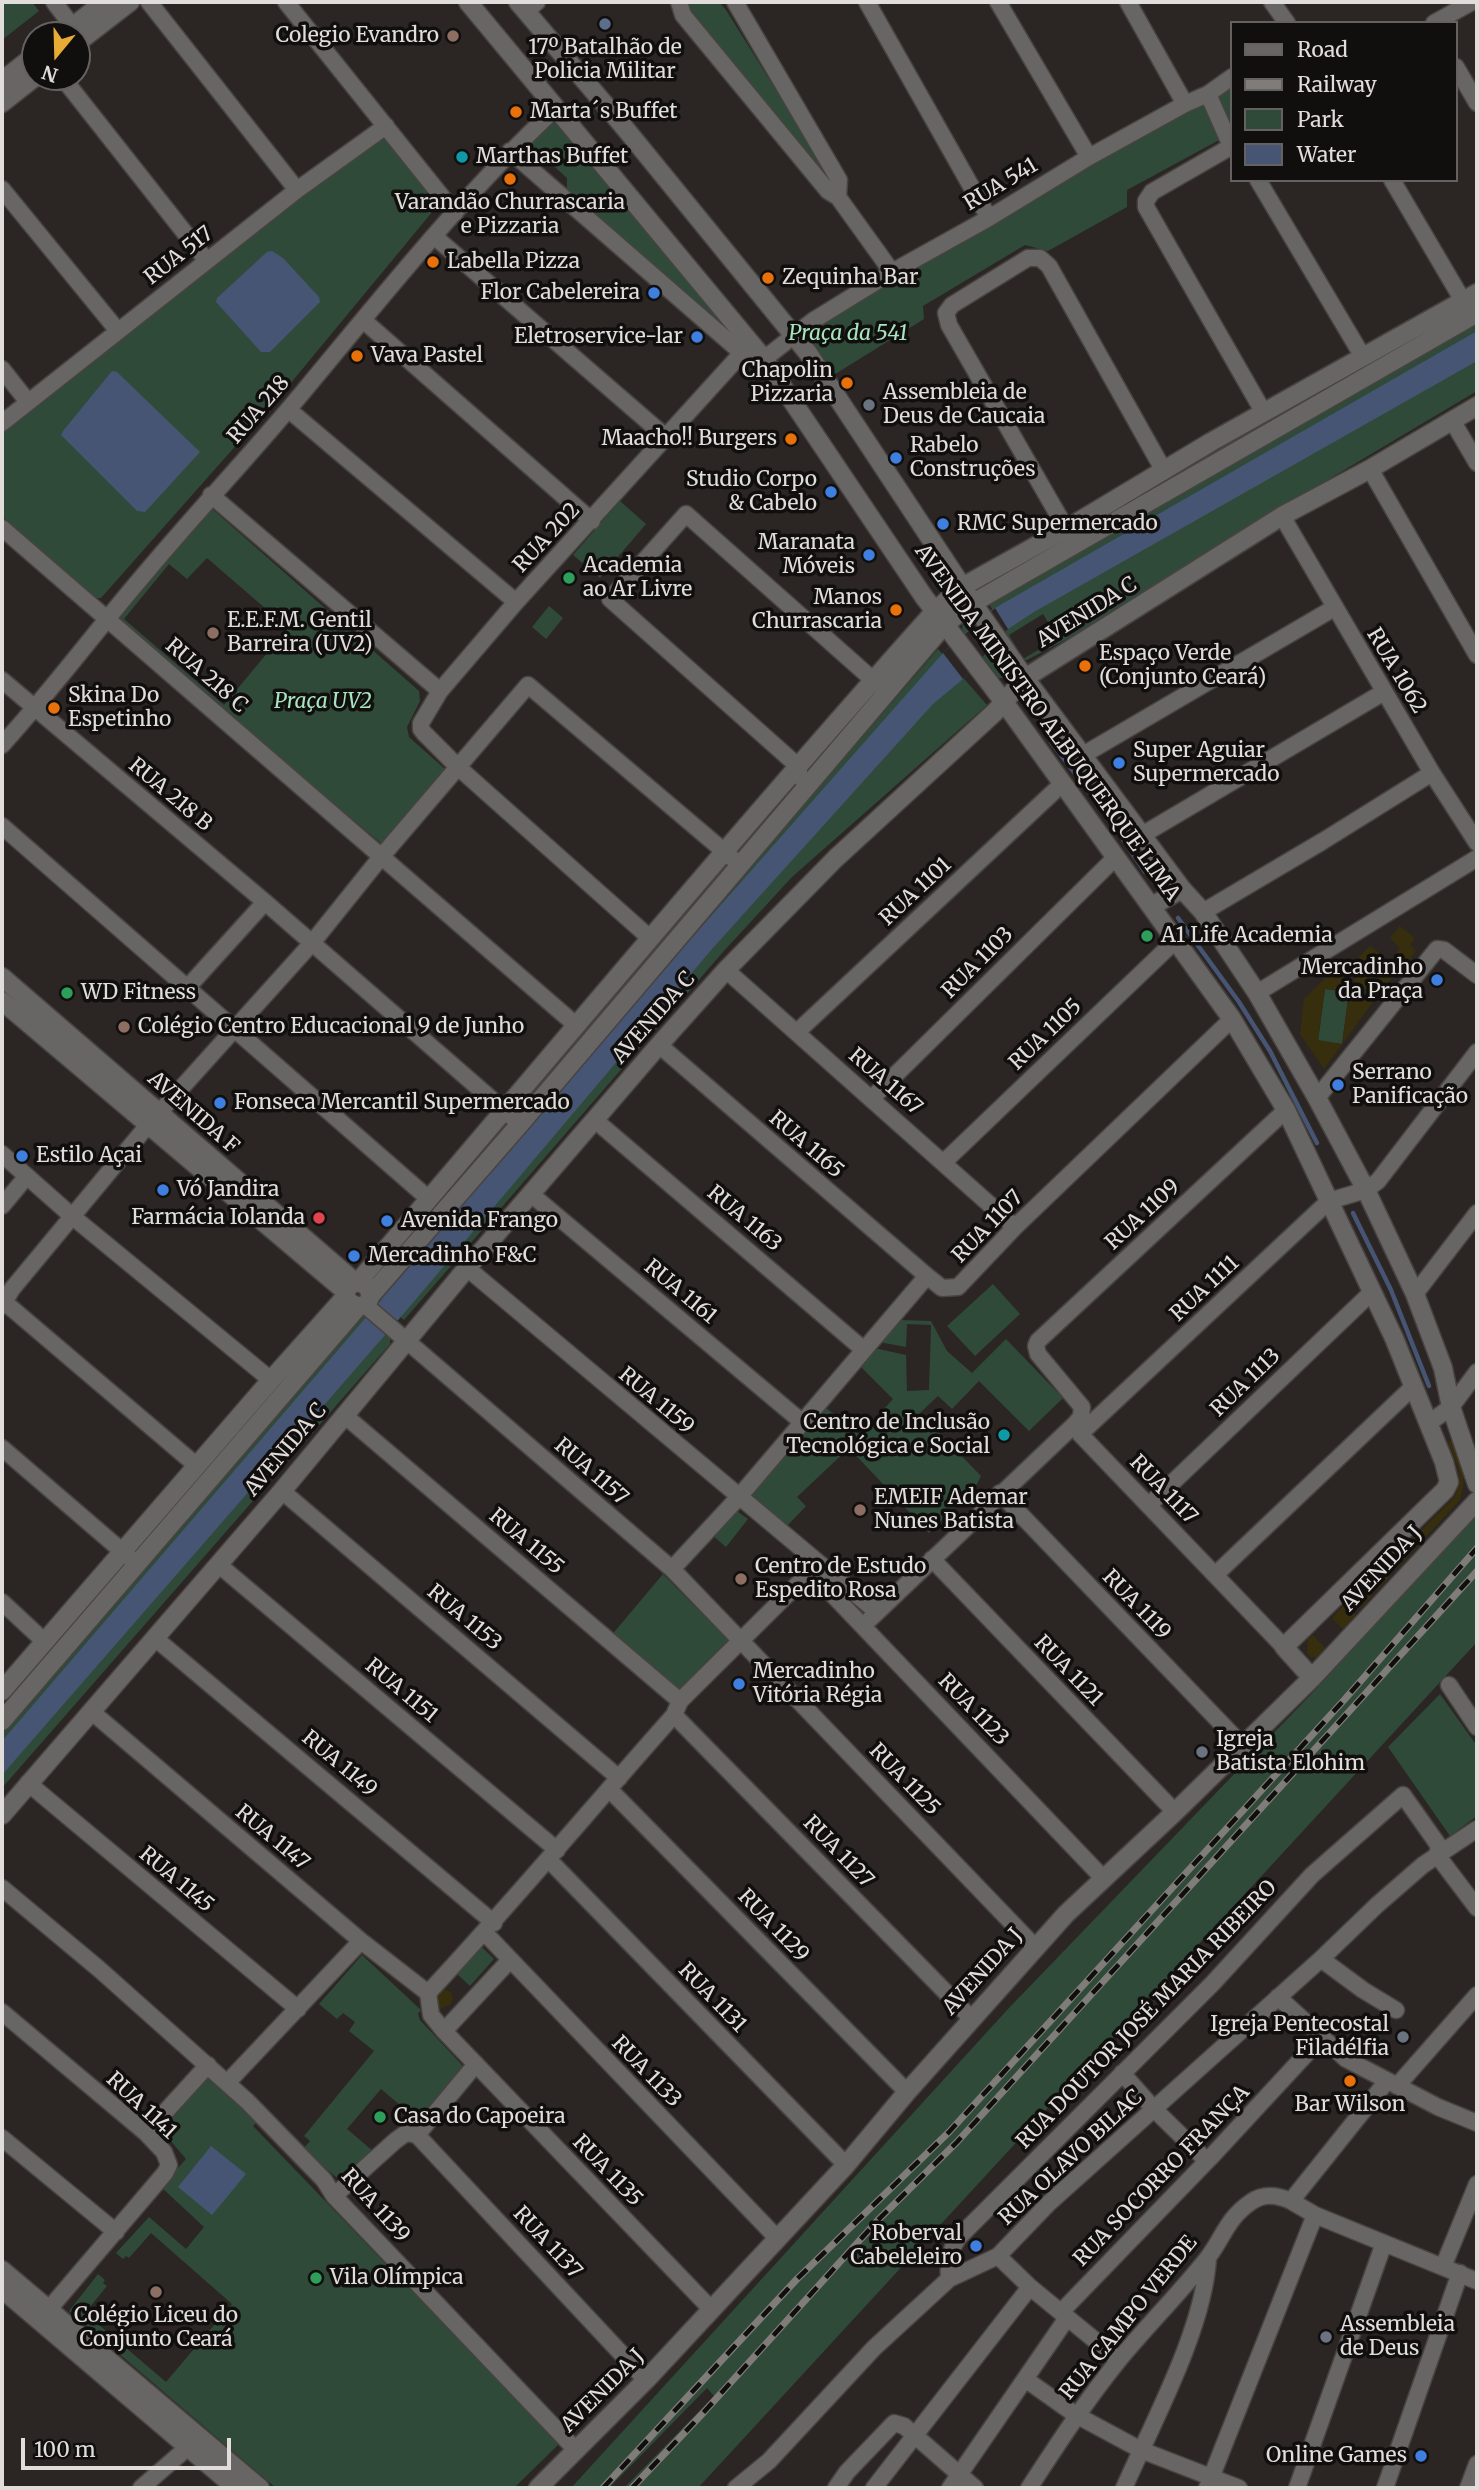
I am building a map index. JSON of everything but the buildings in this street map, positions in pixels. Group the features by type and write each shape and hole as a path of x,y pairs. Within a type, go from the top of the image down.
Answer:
{"street":[{"path":"54,2 64,21"},
{"path":"100,11 131,2"},
{"path":"149,2 297,190"},
{"path":"286,2 455,213"},
{"name":"AVENIDA MINISTRO ALBUQUERQUE LIMA","path":"468,2 754,353 940,617 1233,1018 1286,1110 1394,1338 1449,1474 1449,1482 1445,1490 1284,1647"},
{"path":"679,2 683,15 828,191 838,197 892,272"},
{"path":"735,2 839,180 838,197"},
{"path":"867,2 989,218"},
{"path":"998,2 1088,157"},
{"path":"1128,2 1185,104"},
{"path":"1272,2 1286,21"},
{"path":"1438,21 1472,2"},
{"name":"AVENIDA MINISTRO ALBUQUERQUE LIMA","path":"527,5 795,335 1025,678 1182,889 1203,912 1257,993 1366,1190 1415,1294 1443,1368 1451,1407 1477,1485"},
{"path":"2,82 21,66"},
{"path":"1458,70 1477,103"},
{"name":"RUA 541","path":"754,353 795,335 814,320 892,272 989,218 1088,157 1208,94 1230,78"},
{"path":"2,103 21,88"},
{"path":"73,91 207,261"},
{"path":"1208,94 1230,142"},
{"name":"RUA 218","path":"2,746 211,495 289,410 455,213 510,151 556,108"},
{"name":"RUA 517","path":"2,424 297,190 386,126"},
{"path":"1230,147 1152,192 1146,201 1153,220 1264,412"},
{"path":"510,151 754,353"},
{"path":"1259,182 1363,357"},
{"path":"1393,182 1472,306"},
{"path":"2,189 118,331"},
{"path":"435,237 667,438"},
{"path":"1071,537 949,325 946,313 952,305 1028,258 1040,258 1049,265 1164,471"},
{"name":"AVENIDA C","path":"940,617 978,610 1071,537 1164,471 1211,442 1363,357 1472,306"},
{"name":"AVENIDA C","path":"2,1721 137,1564 359,1297 520,1124 739,864 804,774 940,617 962,587 1071,537 1223,460 1472,306"},
{"path":"363,320 592,521"},
{"name":"RUA 202","path":"459,768 421,729 421,723 440,691 516,603 667,438 754,353"},
{"path":"2,369 28,402"},
{"name":"AVENIDA C","path":"2,1815 282,1491 344,1415 401,1336 467,1268 726,970 836,858 1004,702 1025,678 1282,516 1370,469 1477,406"},
{"path":"289,410 516,603"},
{"path":"1452,422 1477,463"},
{"path":"1211,442 1223,460"},
{"path":"1370,469 1477,655"},
{"path":"211,495 440,691"},
{"path":"804,774 610,599 686,514 880,686"},
{"name":"RUA 1062","path":"1282,516 1432,773 1473,824 1477,844"},
{"name":"RUA 218 C","path":"2,527 578,1026"},
{"path":"1083,755 1334,608"},
{"name":"RUA 218 B","path":"2,680 265,902 520,1124"},
{"path":"197,1466 3,1303 154,1119 312,943 381,857 528,685 739,864"},
{"path":"1142,835 1384,692"},
{"path":"459,768 650,939"},
{"path":"1203,912 1432,773"},
{"name":"AVENIDA C","path":"2,1691 271,1380 359,1297 429,1199 578,1026 724,850 804,774"},
{"name":"RUA 1101","path":"797,1032 1063,783"},
{"path":"2,826 429,1199"},
{"name":"RUA 1103","path":"871,1099 1115,858"},
{"path":"1257,993 1475,860"},
{"path":"1152,906 1182,889"},
{"path":"188,987 265,902"},
{"name":"RUA 1105","path":"944,1162 1177,939"},
{"path":"1317,1098 1437,949 1444,950 1477,975"},
{"name":"RUA 1167","path":"726,970 1015,1227"},
{"name":"AVENIDA F","path":"2,977 154,1119 359,1297"},
{"name":"AVENIDA F","path":"2,1000 154,1119"},
{"name":"RUA 1107","path":"927,1276 942,1288 958,1287 1015,1227 1233,1018"},
{"name":"RUA 1165","path":"659,1045 927,1276"},
{"path":"1366,1190 1378,1181 1477,1052"},
{"name":"RUA 1109","path":"1077,1429 1083,1407 1038,1354 1038,1340 1286,1110"},
{"name":"RUA 1163","path":"596,1121 864,1350"},
{"path":"2,1154 73,1217 271,1380"},
{"path":"2,1206 27,1176"},
{"name":"RUA 1111","path":"863,1626 1000,1493 1077,1429 1329,1200 1366,1190"},
{"name":"RUA 1161","path":"531,1195 802,1422"},
{"path":"1415,1294 1477,1213"},
{"name":"RUA 1159","path":"467,1268 738,1497 814,1568 876,1611"},
{"path":"672,1569 738,1497 927,1276"},
{"name":"RUA 1113","path":"1149,1506 1372,1292"},
{"name":"RUA 1157","path":"359,1297 672,1569 742,1640"},
{"path":"1429,1423 1451,1407 1477,1372"},
{"path":"1215,1575 1414,1387"},
{"name":"RUA 1155","path":"344,1415 677,1708"},
{"name":"RUA 1117","path":"1077,1429 1284,1647"},
{"path":"2,1448 137,1564"},
{"name":"RUA 1153","path":"282,1491 615,1784"},
{"name":"RUA 1119","path":"1000,1493 1243,1746"},
{"name":"AVENIDA J","path":"538,2488 712,2311 846,2165 906,2092 1035,1948 1103,1878 1312,1678 1477,1501"},
{"name":"RUA 1121","path":"932,1559 1174,1812"},
{"name":"RUA 1151","path":"219,1565 553,1855"},
{"path":"428,1993 553,1855 677,1708 814,1568"},
{"name":"RUA 1123","path":"814,1568 863,1626 1103,1878"},
{"path":"2,1602 45,1642"},
{"name":"RUA 1149","path":"156,1639 489,1928"},
{"name":"RUA 1125","path":"742,1640 1035,1948"},
{"path":"1284,1647 1312,1678"},
{"path":"1449,1685 1477,1727"},
{"name":"RUA 1127","path":"677,1708 972,2019"},
{"name":"RUA 1147","path":"92,1712 361,1941 428,1993"},
{"name":"RUA 1145","path":"28,1783 298,2008"},
{"name":"RUA 1129","path":"615,1784 906,2092"},
{"name":"RUA DOUTOR JOSÉ MARIA RIBEIRO","path":"950,2279 948,2262 951,2249 959,2236 1213,1983 1312,1875 1403,1795 1439,1846 1437,1855"},
{"name":"RUA OLAVO BILAC","path":"736,2488 769,2461 874,2348 950,2279 998,2256 1049,2203 1321,1959 1377,1905 1437,1855 1477,1829"},
{"name":"RUA 1131","path":"553,1855 846,2165"},
{"path":"1437,1855 1477,1908"},
{"name":"RUA 1139","path":"2,1888 99,1969 227,2083 324,2180 334,2196 576,2450"},
{"name":"RUA 1133","path":"489,1928 510,1960 778,2239"},
{"path":"227,2083 361,1941"},
{"path":"1321,1959 1396,2010"},
{"path":"444,2031 510,1960"},
{"name":"RUA 1135","path":"428,1993 431,2015 444,2031 712,2311"},
{"path":"1477,1995 1392,2083 1291,2201 1315,2215 1477,2281"},
{"path":"1278,1997 1346,2059 1438,2107 1477,2123"},
{"name":"RUA 1141","path":"2,2012 146,2133 164,2152 169,2165 166,2173 49,2309"},
{"name":"RUA SOCORRO FRANÇA","path":"954,2482 1025,2379 1064,2315 1321,2038"},
{"path":"334,2196 395,2141 406,2133 417,2135 476,2064"},
{"path":"146,2133 208,2065"},
{"path":"1122,2073 1207,2161"},
{"name":"RUA 1137","path":"417,2135 646,2380"},
{"path":"2,2138 116,2232"},
{"path":"1443,2267 1477,2184"},
{"name":"RUA CAMPO VERDE","path":"1029,2488 1076,2415 1119,2360 1208,2258 1230,2219 1253,2200 1264,2195 1291,2201"},
{"path":"1209,2483 1315,2215"},
{"path":"1297,2488 1384,2243"},
{"path":"998,2256 1030,2287 1119,2360"},
{"path":"1124,2488 1184,2353 1205,2290 1208,2258"},
{"path":"2,2270 49,2309 226,2470 236,2488"},
{"path":"1385,2488 1460,2273"},
{"path":"874,2488 1030,2287"},
{"path":"2,2289 187,2448 260,2488"},
{"path":"1025,2379 1076,2415 1141,2451 1209,2483 1239,2488"},
{"path":"836,2488 890,2424 897,2423 915,2435 954,2482 975,2488"},
{"path":"141,2488 187,2448"},
{"path":"1468,2488 1477,2464"}],"green space":[{"path":"2,2 32,2 39,11 26,21 21,21 21,25 2,40"},
{"path":"680,2 719,2 726,10 844,199"},
{"name":"Praça da 541","path":"1230,82 1230,134 1127,190 1127,207 1048,251 1025,245 923,306 924,319 832,376 804,336 810,323"},
{"path":"551,119 577,146 717,317 713,319 567,192 567,178 536,150 525,151 520,146"},
{"path":"379,140 387,140 432,197 433,211 285,390 101,598 93,598 2,516 2,427 279,207"},
{"path":"1477,320 1477,391 1262,519 1086,629 1027,660 1021,659 988,602","holes":["1043,614 1058,638 1023,659 1009,635"]},
{"path":"620,501 646,524 600,578 573,555"},
{"name":"Praça UV2","path":"210,507 419,691 420,701 407,727 409,737 445,769 446,775 386,842 381,843 114,622","holes":["207,558 288,628 224,705 124,619 169,564 187,579"]},
{"path":"549,606 563,618 546,639 532,627"},
{"path":"970,618 1008,671 1007,678 998,678 962,630 963,620"},
{"path":"938,649 987,705 792,877 723,952 404,1320 379,1298"},
{"path":"1325,989 1349,992 1342,1044 1318,1041"},
{"path":"993,1284 1020,1314 975,1356 947,1326"},
{"path":"364,1314 391,1334 390,1344 2,1788 2,1726 354,1315"},
{"path":"899,1320 931,1321 947,1351 972,1373 1006,1339 1063,1398 1029,1431 979,1381 952,1409 938,1396 920,1413 981,1476 977,1484 929,1533 849,1448 797,1497 806,1506 787,1526 751,1494 825,1407 860,1435 893,1399 859,1365 874,1348 906,1355 907,1391 929,1390 931,1325 907,1324 906,1347 879,1342"},
{"path":"734,1509 748,1519 726,1547 712,1535"},
{"path":"1477,1514 1477,1642 698,2488 624,2488 714,2396 707,2388 609,2488 571,2488 1008,2009 1318,1687"},
{"path":"663,1574 728,1640 675,1694 610,1637"},
{"path":"1440,1694 1477,1746 1477,1816 1450,1836 1388,1747"},
{"path":"481,1946 494,1959 470,1986 457,1974"},
{"path":"362,1955 421,2010 418,2014 420,2020 462,2065 463,2072 419,2121 381,2089 347,2129 373,2151 343,2183 303,2149 310,2141 304,2136 374,2051 349,2031 355,2022 343,2013 337,2019 319,2004"},
{"name":"Vila Olímpica","path":"204,2074 258,2121 253,2126 559,2444 514,2488 276,2488 69,2311 98,2274 107,2286 85,2313 166,2382 232,2304 151,2233 129,2258 126,2256 123,2259 116,2253 149,2217 186,2249 204,2227 161,2187 186,2159 158,2126"}],"sand":[{"path":"1400,926 1415,938 1410,945 1416,950 1406,966 1393,957 1400,948 1390,938"},
{"path":"1370,946 1381,954 1368,970 1372,983 1366,990 1354,981 1357,972 1350,965"},
{"path":"1386,959 1393,965 1390,969 1395,974 1377,997 1374,995 1380,985 1376,973"},
{"path":"1334,970 1373,1002 1324,1069 1300,1034 1304,999","holes":["1325,989 1349,992 1342,1044 1318,1040"]},
{"path":"1453,1439 1464,1477 1459,1501 1395,1570 1388,1563 1454,1498 1458,1490 1458,1470 1448,1442"},
{"path":"1383,1569 1390,1576 1377,1590 1369,1582"},
{"path":"1364,1586 1373,1595 1360,1609 1350,1600"},
{"path":"1345,1604 1356,1615 1343,1629 1332,1618"},
{"path":"1313,1635 1325,1648 1317,1657 1310,1657 1307,1653 1308,1639"},
{"path":"444,1989 451,1992 453,1999 450,2005 439,2012 436,1996"}],"water":[{"path":"272,251 283,258 319,297 320,302 270,352 261,352 216,302 217,298 267,252"},
{"path":"1477,331 1477,361 1008,629 963,679 933,704 712,949 406,1311 2,1775 2,1741 697,932 943,653 988,612"},
{"path":"112,371 117,372 200,452 145,512 137,511 61,435"},
{"path":"211,2146 246,2174 212,2215 178,2187"}],"pier":[{"path":"995,608 1008,629 963,679 943,653"}],"waterway":[{"path":"1051,742 1103,810 1145,872"},
{"path":"1178,918 1239,1002 1270,1051 1317,1143"},
{"path":"1353,1213 1391,1290 1429,1386"}],"railway":[{"path":"603,2488 797,2279 949,2132 1345,1699 1477,1548"},
{"path":"632,2488 878,2220 957,2142 1477,1571"}],"place":[{"name":"17º Batalhão de Policia Militar","path":"605,24"},
{"name":"Colegio Evandro","path":"453,36"},
{"name":"Marta´s Buffet","path":"516,112"},
{"name":"Marthas Buffet","path":"462,157"},
{"name":"Varandão Churrascaria e Pizzaria","path":"510,179"},
{"name":"Labella Pizza","path":"433,262"},
{"name":"Zequinha Bar","path":"768,278"},
{"name":"Flor Cabelereira","path":"654,293"},
{"name":"Eletroservice-lar","path":"697,337"},
{"name":"Vava Pastel","path":"357,356"},
{"name":"Chapolin Pizzaria","path":"847,383"},
{"name":"Assembleia de Deus de Caucaia","path":"869,405"},
{"name":"Maacho!! Burgers","path":"791,439"},
{"name":"Rabelo Construções","path":"896,458"},
{"name":"Studio Corpo & Cabelo","path":"831,492"},
{"name":"RMC Supermercado","path":"943,524"},
{"name":"Maranata Móveis","path":"869,555"},
{"name":"Academia ao Ar Livre","path":"569,578"},
{"name":"Manos Churrascaria","path":"896,610"},
{"name":"E.E.F.M. Gentil Barreira (UV2)","path":"213,633"},
{"name":"Espaço Verde (Conjunto Ceará)","path":"1085,666"},
{"name":"Skina Do Espetinho","path":"54,708"},
{"name":"Super Aguiar Supermercado","path":"1119,763"},
{"name":"A1 Life Academia","path":"1147,936"},
{"name":"Mercadinho da Praça","path":"1437,980"},
{"name":"WD Fitness","path":"67,993"},
{"name":"Colégio Centro Educacional 9 de Junho","path":"124,1027"},
{"name":"Serrano Panificação","path":"1338,1085"},
{"name":"Fonseca Mercantil Supermercado","path":"220,1103"},
{"name":"Estilo Açai","path":"22,1156"},
{"name":"Vó Jandira","path":"163,1190"},
{"name":"Farmácia Iolanda","path":"319,1218"},
{"name":"Avenida Frango","path":"387,1221"},
{"name":"Mercadinho F&C","path":"354,1256"},
{"name":"Centro de Inclusão Tecnológica e Social","path":"1004,1435"},
{"name":"EMEIF Ademar Nunes Batista","path":"860,1510"},
{"name":"Centro de Estudo Espedito Rosa","path":"741,1579"},
{"name":"Mercadinho Vitória Régia","path":"739,1684"},
{"name":"Igreja Batista Elohim","path":"1202,1752"},
{"name":"Igreja Pentecostal Filadélfia","path":"1403,2037"},
{"name":"Bar Wilson","path":"1350,2081"},
{"name":"Casa do Capoeira","path":"380,2117"},
{"name":"Roberval Cabeleleiro","path":"976,2246"},
{"name":"Vila Olímpica","path":"316,2278"},
{"name":"Colégio Liceu do Conjunto Ceará","path":"156,2292"},
{"name":"Assembleia de Deus","path":"1326,2337"},
{"name":"Online Games","path":"1421,2456"}]}
